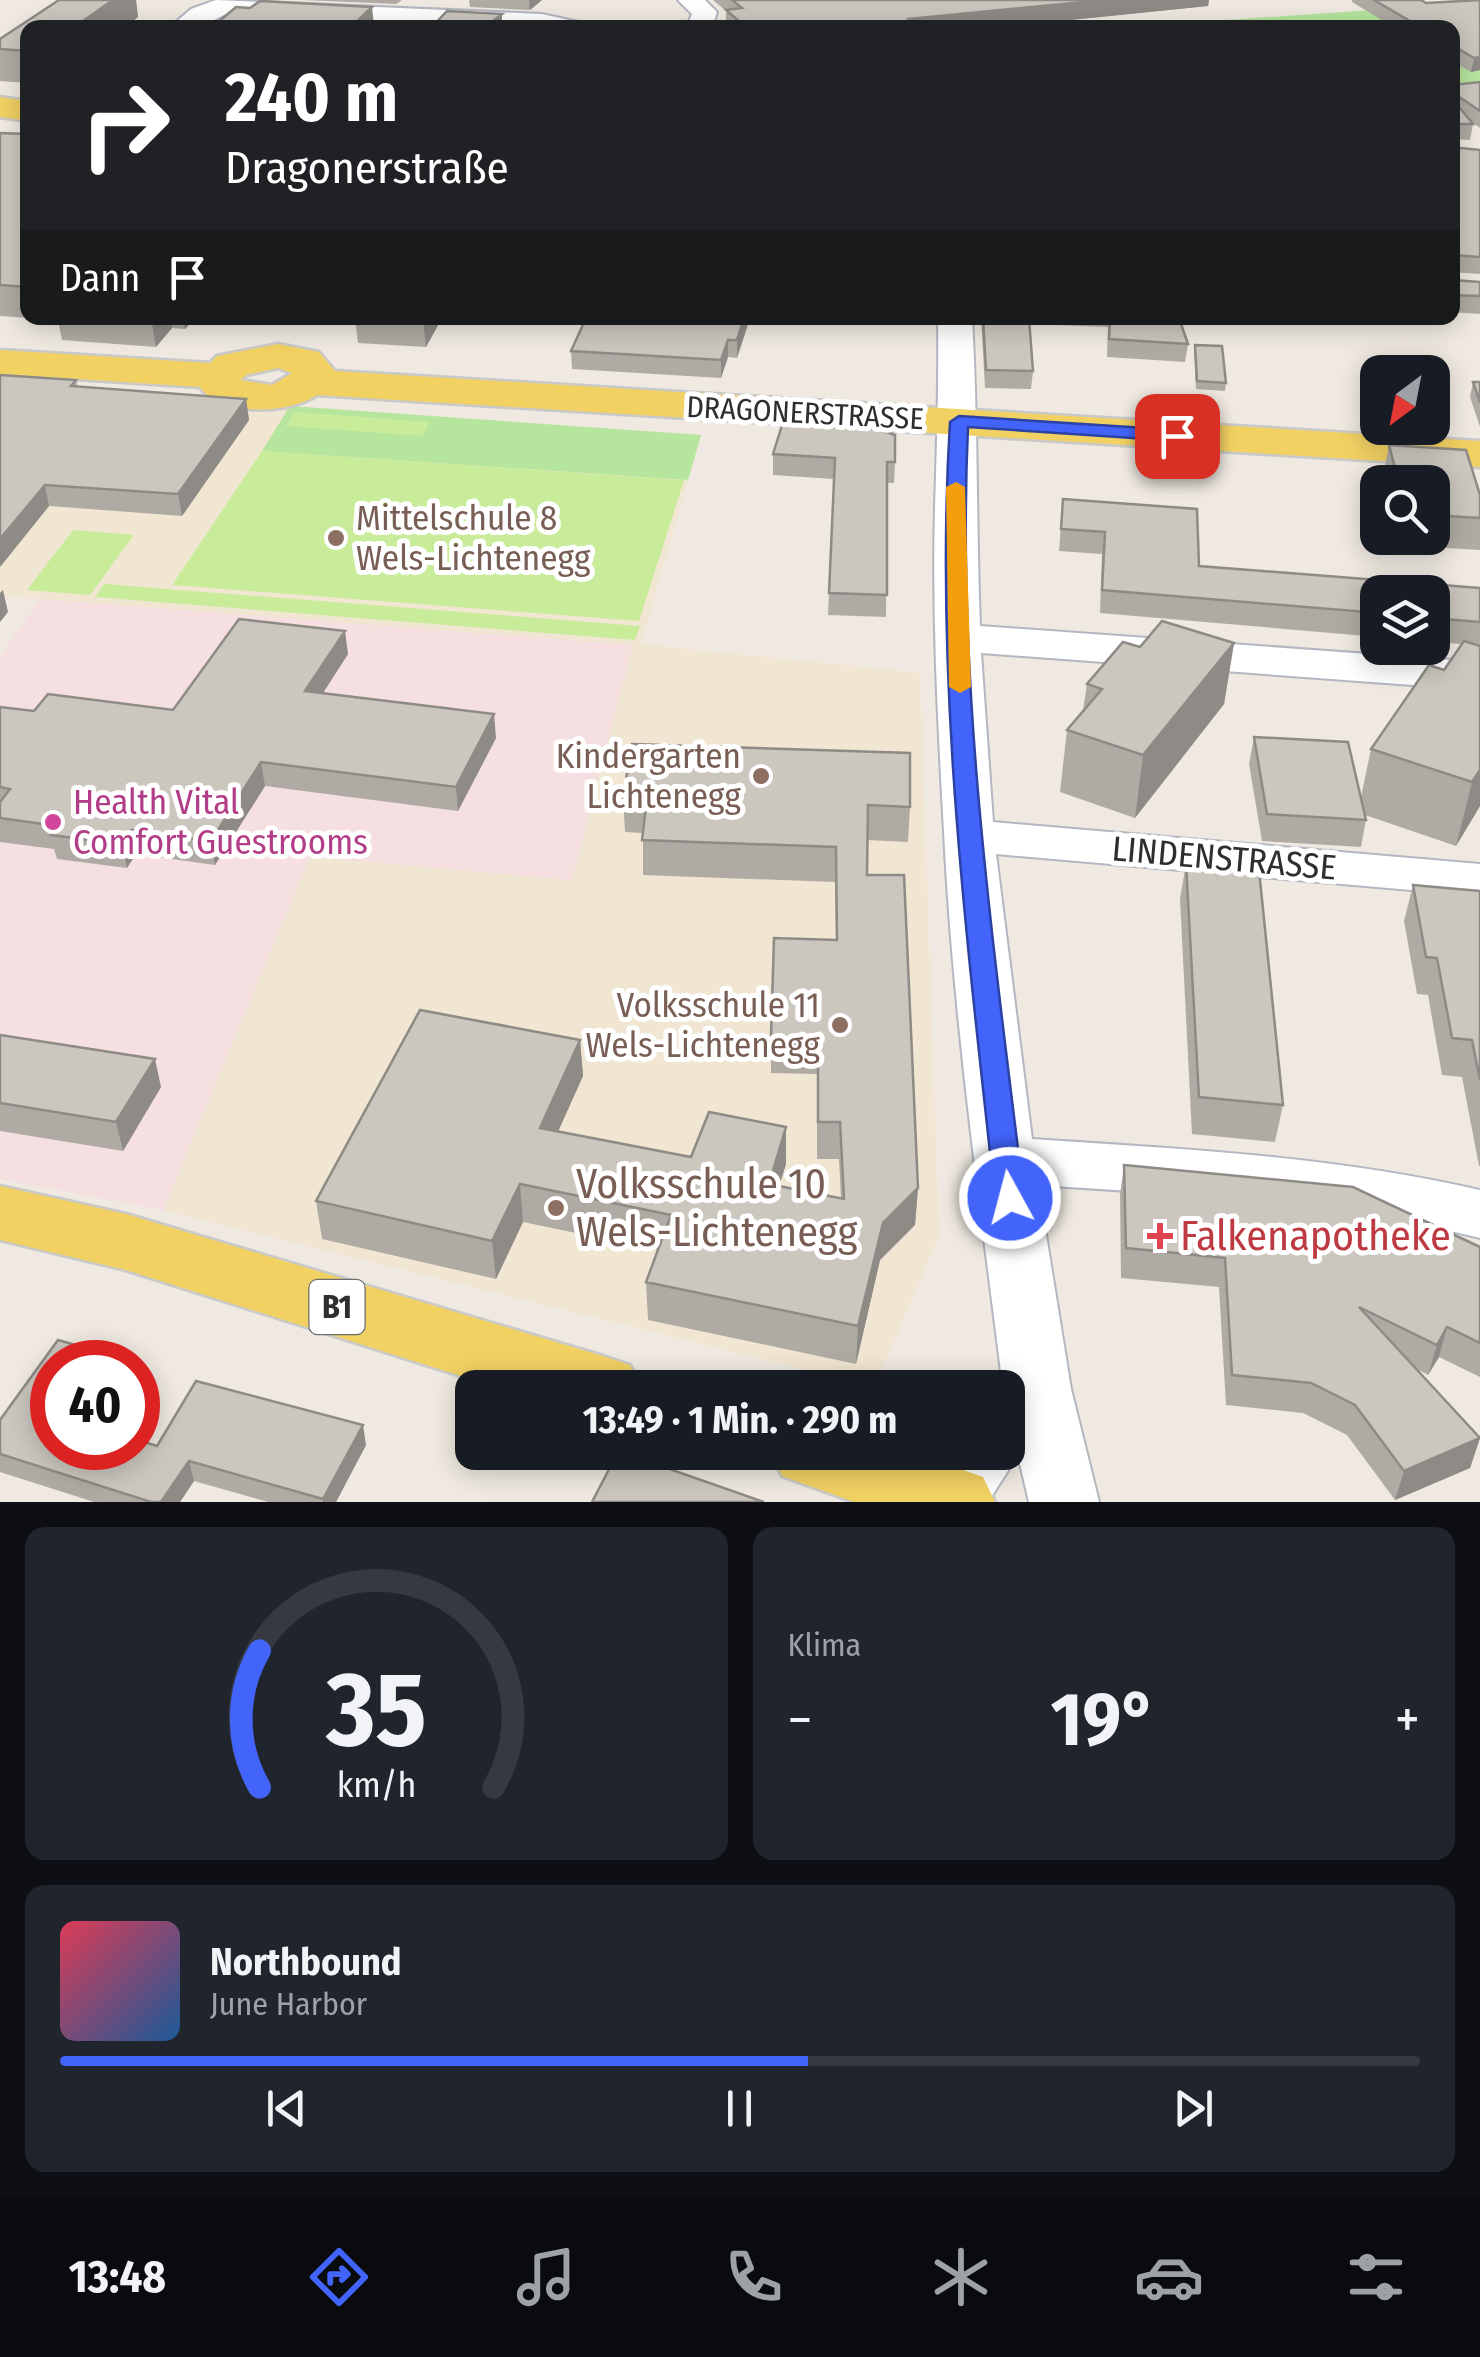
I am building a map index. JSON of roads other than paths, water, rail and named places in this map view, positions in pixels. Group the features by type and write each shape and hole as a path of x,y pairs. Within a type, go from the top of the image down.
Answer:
{"main road":[{"path":"294,369 303,325"},
{"name":"DRAGONERSTRASSE","path":"0,362 220,376 232,365 959,422 1480,454"},
{"name":"B1","path":"0,1213 126,1242 543,1370"},
{"path":"893,1470 962,1485"}],"street":[{"path":"191,20 235,3 510,20"},
{"path":"955,325 959,422 954,506 968,836 1004,1160 1019,1370"},
{"path":"958,638 1480,676"},
{"name":"LINDENSTRASSE","path":"968,836 1480,880"},
{"path":"1004,1160 1330,1184 1420,1198 1480,1214"},
{"path":"1025,1414 1064,1502"}],"place":[{"name":"Mittelschule 8 Wels-Lichtenegg","path":"336,538"},
{"name":"Kindergarten Lichtenegg","path":"761,776"},
{"name":"Health Vital Comfort Guestrooms","path":"53,822"},
{"name":"Volksschule 11 Wels-Lichtenegg","path":"840,1025"},
{"name":"Volksschule 10 Wels-Lichtenegg","path":"556,1208"},
{"name":"Falkenapotheke","path":"1160,1236"}]}
